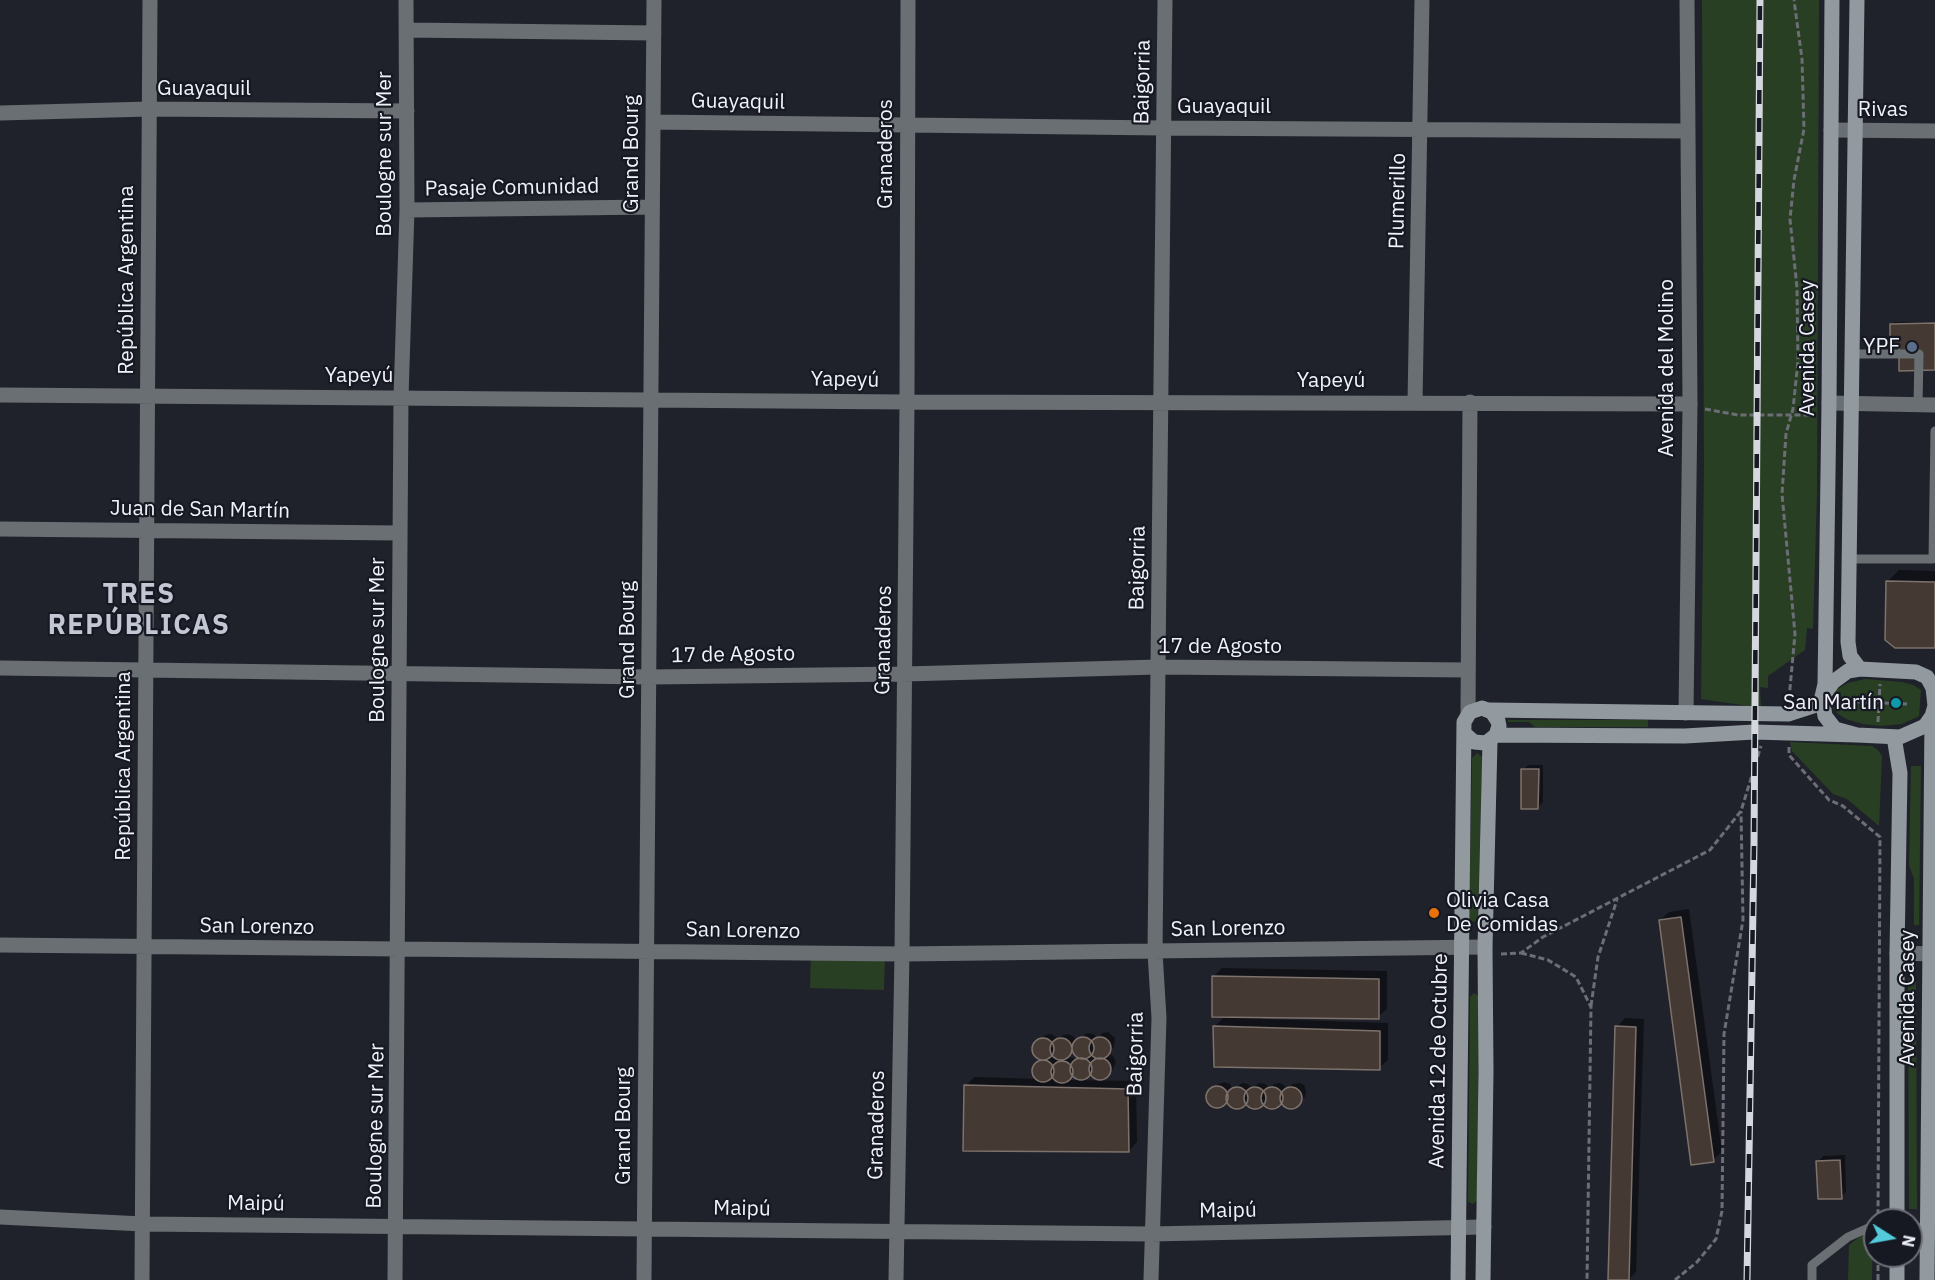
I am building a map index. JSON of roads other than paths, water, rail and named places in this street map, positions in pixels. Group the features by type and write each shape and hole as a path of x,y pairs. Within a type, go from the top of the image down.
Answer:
{"main road":[{"name":"Avenida Casey","path":"1822,700 1825,684 1832,0"},
{"name":"Avenida Casey","path":"1857,0 1848,642 1851,656 1860,669"},
{"path":"1860,669 1916,672 1931,678 1935,705 1932,716 1925,726 1900,737 1764,733 1493,738 1480,744 1469,739 1465,734 1464,722 1468,714 1476,709 1788,714 1822,700 1833,682 1848,671 1860,669"},
{"path":"1822,700 1825,716 1835,729 1857,735"},
{"path":"1484,1280 1485,951 1493,738 1499,726 1498,721 1489,710"},
{"name":"Avenida del Molino","path":"1685,736 1686,713"},
{"name":"Avenida Casey","path":"1927,1280 1931,1234 1932,716"},
{"name":"Avenida 12 de Octubre","path":"1458,1280 1465,734"},
{"name":"Avenida Casey","path":"1886,737 1900,772 1897,1208"}],"street":[{"name":"República Argentina","path":"142,1280 150,0"},
{"name":"Boulogne sur Mer","path":"395,1280 401,397 408,210 406,0"},
{"name":"Grand Bourg","path":"644,1280 654,0"},
{"name":"Granaderos","path":"896,1280 903,954 908,0"},
{"name":"Baigorria","path":"1151,1280 1159,1018 1155,952 1165,0"},
{"name":"Plumerillo","path":"1415,403 1422,0"},
{"name":"Avenida del Molino","path":"1686,0 1690,404 1686,713"},
{"path":"407,30 654,33"},
{"name":"Guayaquil","path":"0,113 149,109 407,111"},
{"name":"Guayaquil","path":"653,122 1686,131"},
{"name":"Rivas","path":"1831,130 1935,131"},
{"name":"Pasaje Comunidad","path":"408,210 652,207"},
{"name":"Yapeyú","path":"0,395 907,402 1690,404"},
{"path":"1468,714 1470,402"},
{"path":"1829,403 1935,405"},
{"name":"Juan de San Martín","path":"0,529 400,532"},
{"name":"17 de Agosto","path":"0,668 649,677 904,674 1158,667 1467,670"},
{"name":"San Lorenzo","path":"0,945 903,954 1462,946 1485,951"},
{"path":"1897,953 1932,953"},
{"name":"Maipú","path":"0,1217 142,1224 1151,1233 1484,1227"}],"lane":[{"path":"1853,354 1919,354 1918,405"},
{"path":"1850,560 1933,558 1935,431"},
{"path":"1812,1280 1812,1264 1848,1237 1863,1230"}],"railway":[{"path":"1747,1280 1754,845 1760,0"}],"place":[{"name":"YPF","path":"1912,347"},
{"name":"San Martín","path":"1896,703"},
{"name":"Olivia Casa De Comidas","path":"1434,913"}],"district":[{"name":"TRES REPÚBLICAS","path":"139,610"}]}
